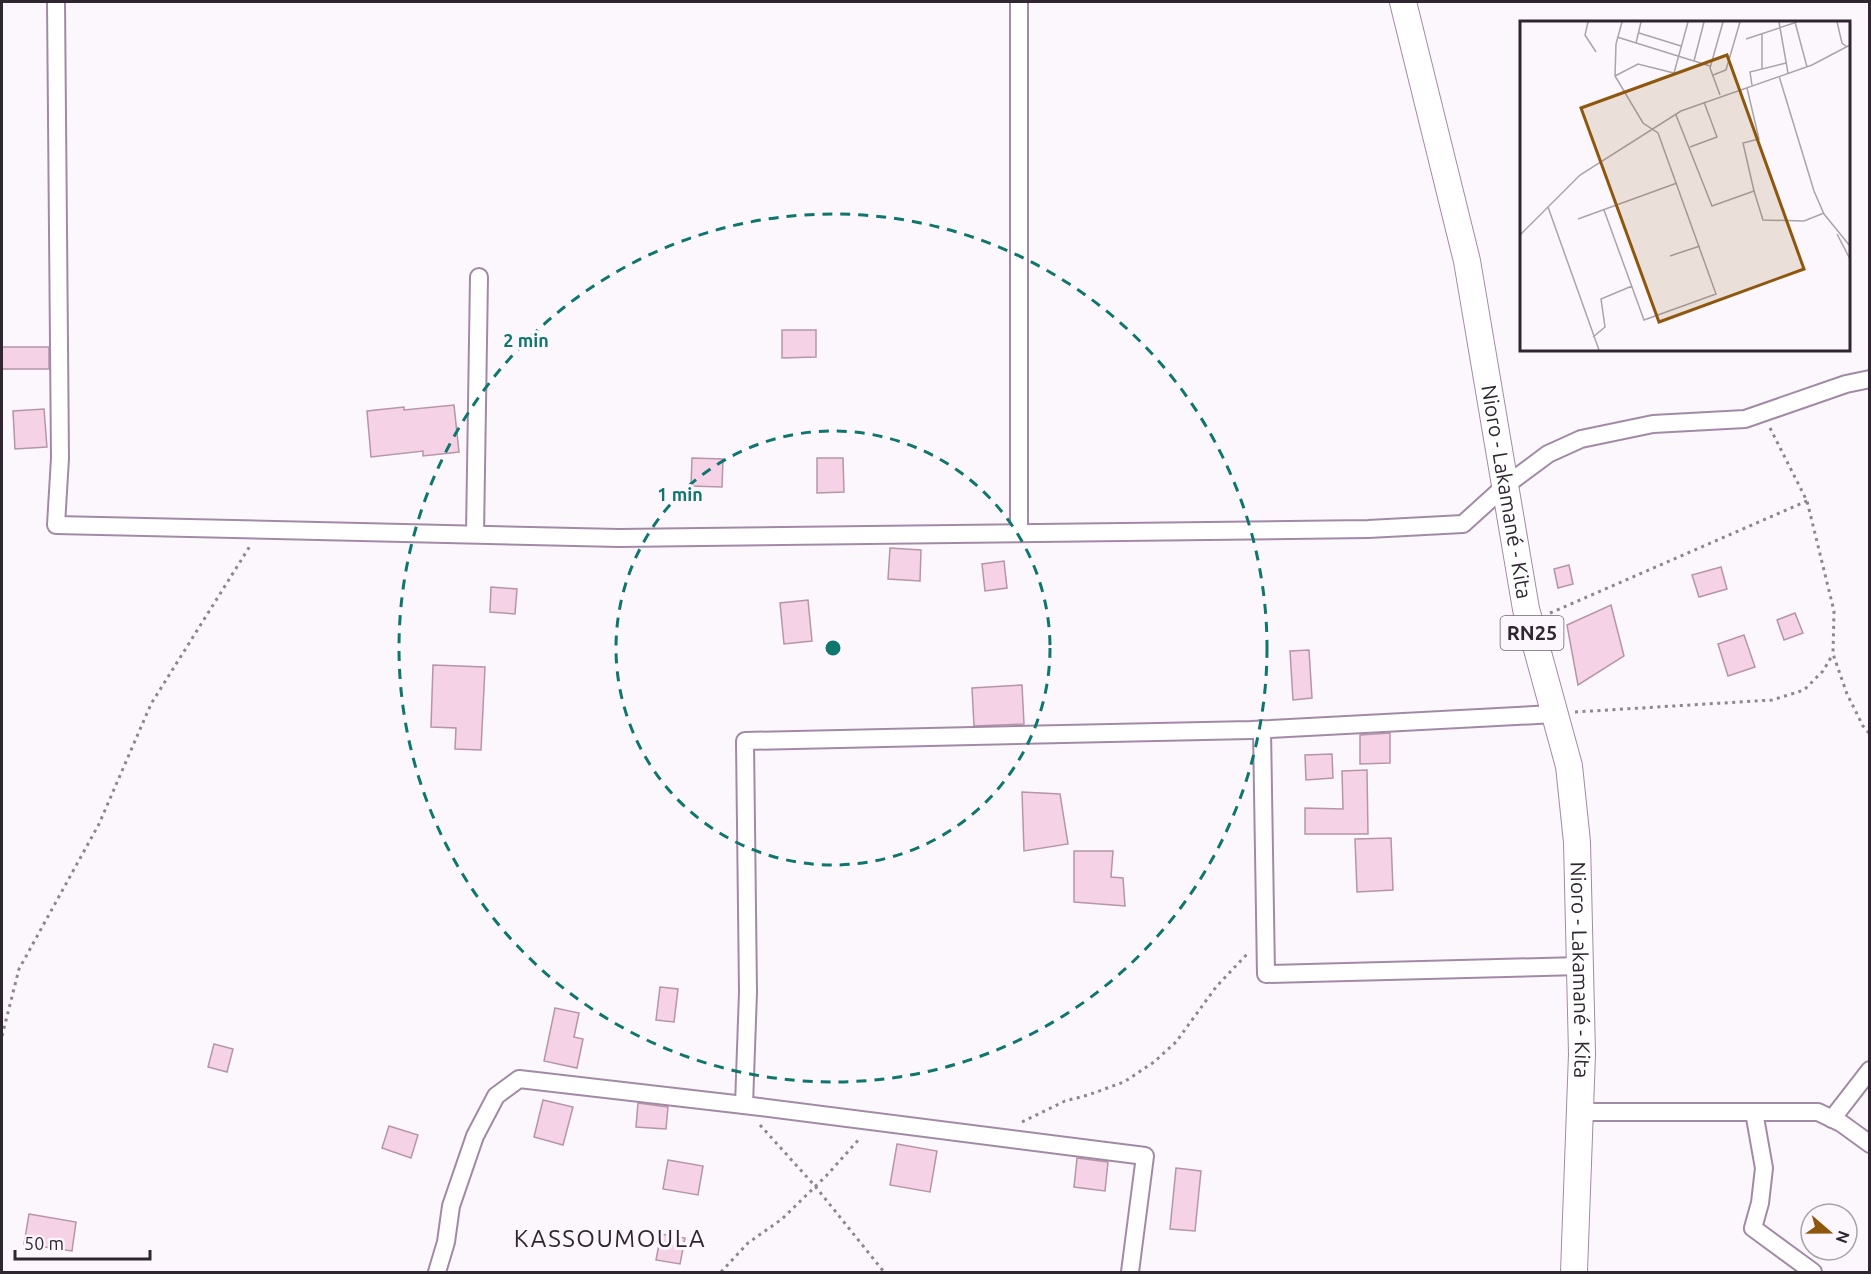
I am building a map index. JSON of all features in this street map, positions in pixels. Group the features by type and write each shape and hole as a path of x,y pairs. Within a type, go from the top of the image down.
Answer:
{"main road":[{"name":"Nioro - Lakamané - Kita","path":"1403,2 1467,261 1529,622 1569,766 1577,842 1582,1054 1574,1272"}],"street":[{"path":"56,2 60,458 56,525 631,537 1368,529 1463,524 1505,486 1548,454 1581,439 1653,424 1745,419 1846,384 1869,379"},
{"path":"1019,2 1019,533"},
{"path":"475,534 479,277"},
{"path":"744,1105 748,992 745,741 1262,729 1555,714"},
{"path":"1262,729 1266,974 1580,966"},
{"path":"1832,1119 1869,1070"},
{"path":"437,1272 446,1242 451,1206 475,1136 496,1096 519,1079 1144,1156 1130,1272"},
{"path":"1580,1112 1818,1112 1869,1144"},
{"path":"1754,1112 1764,1168 1760,1203 1753,1228 1813,1272"}],"path":[{"path":"1763,413 1807,501 1834,611 1833,654 1847,694 1869,734"},
{"path":"1529,622 1807,501"},
{"path":"2,1036 19,969 99,824 151,704 260,530"},
{"path":"1555,714 1772,700 1804,690 1823,671 1833,654"},
{"path":"994,1137 1065,1101 1124,1082 1154,1062 1176,1042 1216,987 1265,934"},
{"path":"744,1105 815,1186 884,1272"},
{"path":"721,1272 748,1243 783,1219 875,1122"}],"building":[{"path":"782,330 816,330 816,357 782,358"},
{"path":"2,347 49,347 49,369 2,369"},
{"path":"454,405 459,452 423,456 423,451 371,457 367,411"},
{"path":"44,409 47,447 15,449 13,411"},
{"path":"692,458 723,459 722,487 691,486"},
{"path":"817,458 843,458 844,492 817,493"},
{"path":"890,548 921,550 920,581 888,579"},
{"path":"1004,561 1007,588 985,591 982,564"},
{"path":"1569,565 1573,584 1558,588 1554,569"},
{"path":"1721,567 1727,589 1699,597 1692,575"},
{"path":"491,587 517,589 515,614 490,612"},
{"path":"808,600 812,641 784,644 780,603"},
{"path":"1611,605 1624,656 1578,685 1567,625"},
{"path":"1795,613 1803,633 1784,640 1777,620"},
{"path":"1744,635 1755,667 1728,676 1718,644"},
{"path":"1309,650 1312,698 1293,700 1290,651"},
{"path":"433,665 485,667 481,750 455,749 456,728 431,727"},
{"path":"1022,685 1024,724 974,726 972,688"},
{"path":"1390,733 1390,763 1360,764 1360,735"},
{"path":"1332,754 1333,778 1306,780 1305,755"},
{"path":"1367,770 1368,834 1305,834 1305,808 1343,809 1342,771"},
{"path":"1022,792 1060,794 1068,844 1024,851"},
{"path":"1391,838 1393,890 1357,892 1355,839"},
{"path":"1074,851 1113,851 1111,877 1123,878 1125,906 1074,902"},
{"path":"660,987 678,989 674,1022 656,1020"},
{"path":"555,1008 579,1013 574,1037 583,1039 577,1068 544,1061"},
{"path":"214,1044 233,1049 227,1072 208,1067"},
{"path":"543,1100 573,1107 563,1145 534,1137"},
{"path":"638,1103 668,1107 666,1129 636,1127"},
{"path":"389,1126 418,1135 411,1158 382,1148"},
{"path":"897,1144 937,1151 930,1192 890,1185"},
{"path":"1077,1158 1108,1162 1105,1191 1074,1187"},
{"path":"668,1160 703,1166 698,1195 663,1189"},
{"path":"1176,1168 1201,1171 1195,1231 1170,1229"},
{"path":"29,1214 76,1222 72,1251 24,1244"},
{"path":"661,1234 685,1238 680,1264 656,1260"}],"district":[{"name":"KASSOUMOULA","path":"610,1239"}]}
